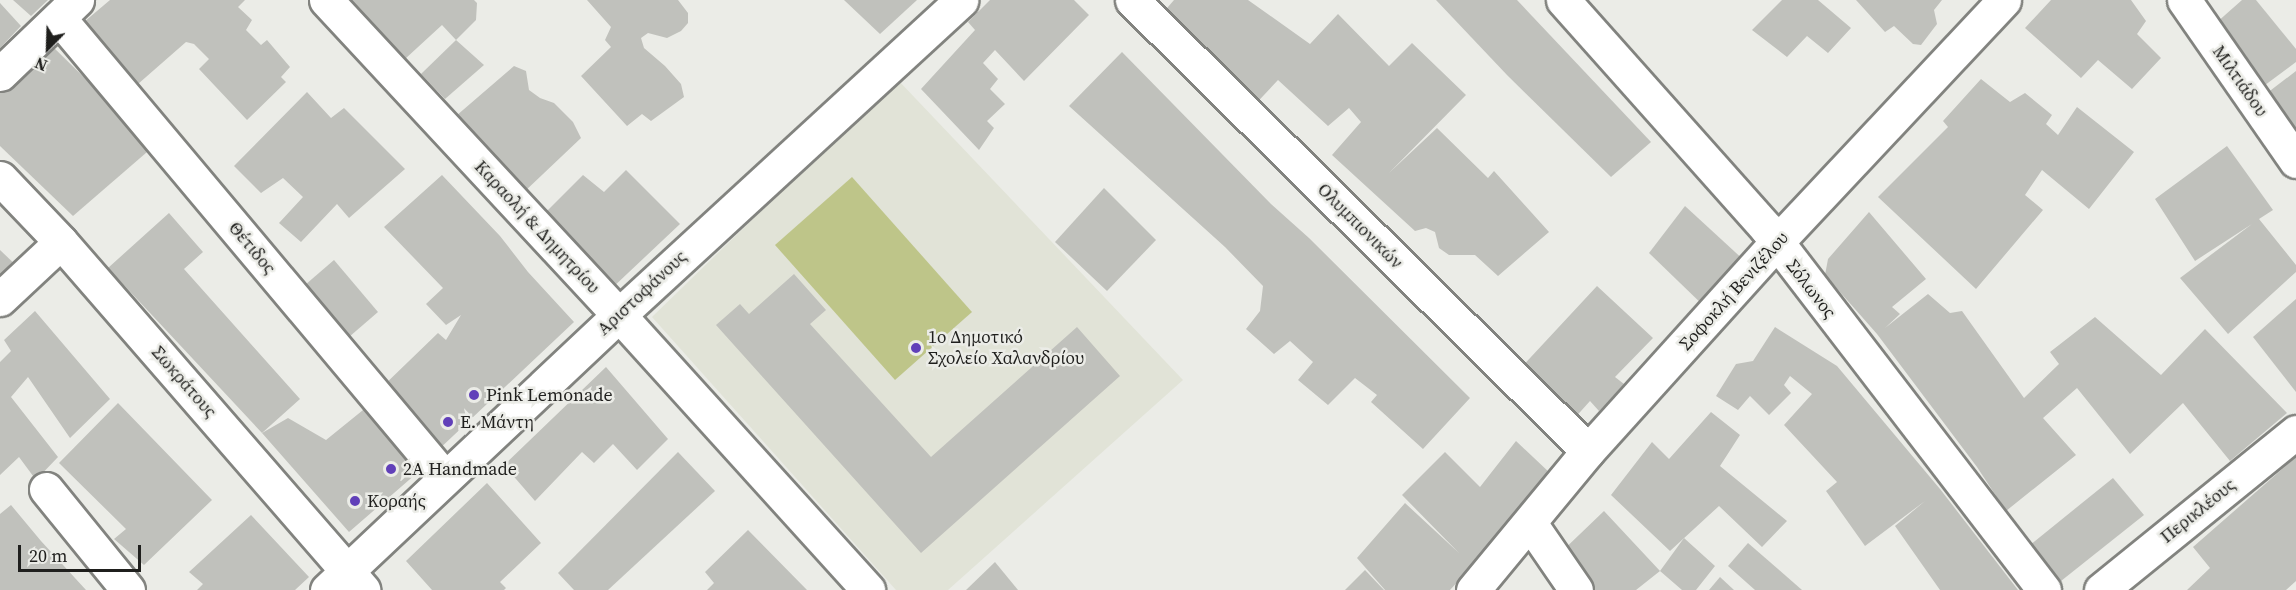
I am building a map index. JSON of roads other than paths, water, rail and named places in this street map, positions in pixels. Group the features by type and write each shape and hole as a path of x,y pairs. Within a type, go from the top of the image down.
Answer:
{"street":[{"name":"Καραολή & Δημητρίου","path":"326,0 619,315 868,590"},
{"name":"Αριστοφάνους","path":"346,583 445,478 961,0"},
{"name":"Ολυμπιονικών","path":"1132,0 1588,452"},
{"name":"Σόλωνος","path":"1563,0 1776,243 2044,590"},
{"name":"Σοφοκλή Βενιζέλου","path":"1473,590 1588,452 1776,243 2004,0"},
{"name":"Μιλτιάδου","path":"2184,0 2296,161"},
{"path":"0,74 68,9"},
{"name":"Θέτιδος","path":"68,9 445,478"},
{"name":"Σωκράτους","path":"0,178 61,242 346,583"},
{"path":"0,299 61,242"},
{"name":"Περικλέους","path":"2101,590 2296,432"},
{"path":"46,489 128,590"},
{"path":"1530,524 1576,590"}],"place":[{"name":"1ο Δημοτικό Σχολείο Χαλανδρίου","path":"916,348"},
{"name":"Pink Lemonade","path":"474,395"},
{"name":"Ε. Μάντη","path":"448,422"},
{"name":"2A Handmade","path":"391,469"},
{"name":"Κοραής","path":"355,501"}]}
